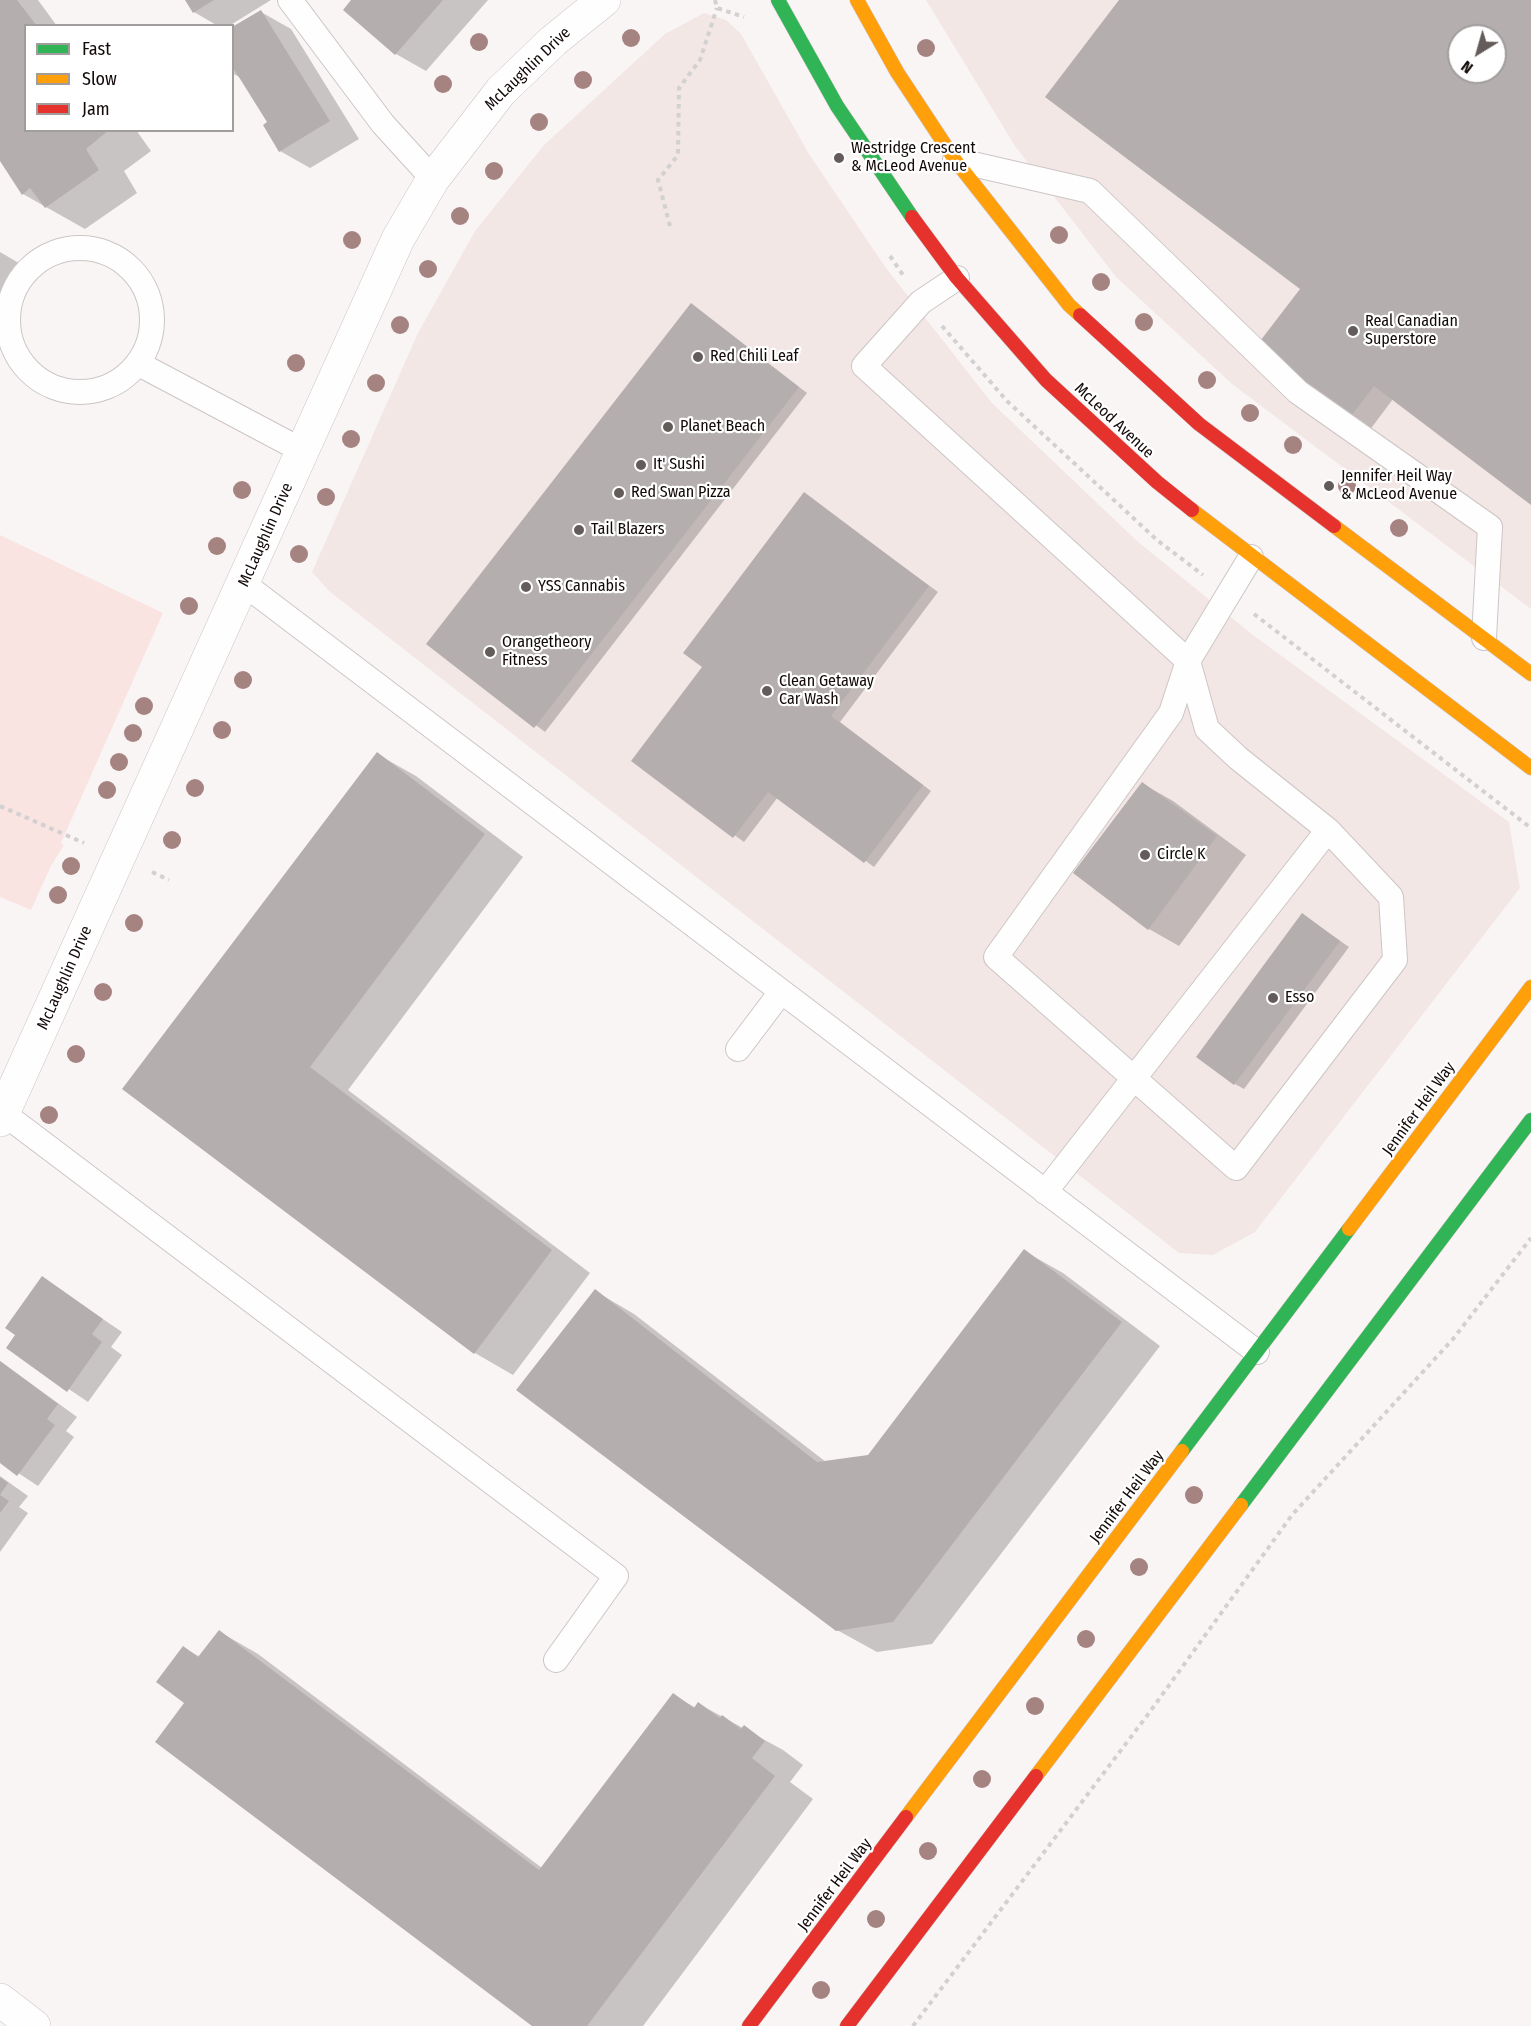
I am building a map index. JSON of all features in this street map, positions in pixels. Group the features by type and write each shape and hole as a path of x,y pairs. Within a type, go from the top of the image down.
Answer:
{"main road":[{"name":"McLeod Avenue","path":"778,0 837,106 895,195 957,278 1046,380 1157,482 1251,557 1531,768"},
{"path":"857,0 897,72 955,160 1070,305 1199,424 1531,674"},
{"name":"Jennifer Heil Way","path":"749,2026 1531,987"},
{"path":"847,2026 1531,1120"}],"street":[{"name":"McLaughlin Drive","path":"2,1117 244,584 368,301 398,239 433,179 501,90 553,41 604,0"},
{"path":"0,2001 34,2026"}],"lane":[{"path":"300,4 383,124 433,179"},
{"path":"955,160 1090,191 1298,393 1491,527 1484,639"},
{"path":"90,247 118,257 141,278 153,306 151,337 139,364 116,384 86,393 56,389 30,373 12,348 7,318 14,288 32,264 59,250 90,247"},
{"path":"957,278 921,302 864,366 1188,662 1207,729 1238,759 1328,830 1391,897 1395,960 1236,1168 996,957 1171,713 1188,662 1251,557"},
{"path":"139,364 303,451"},
{"path":"244,584 1257,1352"},
{"path":"1046,1192 1328,830"},
{"path":"738,1049 781,992"},
{"path":"2,1117 616,1576 556,1660"}],"path":[{"path":"670,226 658,180 678,155 679,88 700,60 717,8"},
{"path":"1006,401 1157,540 1531,828"},
{"path":"0,806 71,837"},
{"path":"913,2026 1149,1713 1292,1515 1453,1339 1531,1238"}],"shaded area":[{"name":"Real Canadian Superstore","path":"926,0 1531,0 1531,609 1232,384 1116,277 1015,146"},
{"path":"704,13 726,20 741,34 809,154 886,268 992,403 1137,541 1253,635 1509,822 1520,888 1255,1232 1213,1255 1179,1253 329,591 312,572 418,333 475,231 544,145 665,34"},
{"path":"0,535 163,613 61,843 64,845 51,866 31,910 0,897"}],"building":[{"path":"0,0 17,0 35,24 24,24 24,132 107,132 86,149 99,170 45,208 30,188 22,195 0,161"},
{"path":"185,0 214,0 193,13"},
{"path":"351,0 443,0 395,55 343,10"},
{"name":"Real Canadian Superstore","path":"1119,0 1531,0 1531,505 1374,386 1348,420 1254,349 1300,289 1045,97"},
{"path":"261,10 330,121 279,152 263,125 267,122 234,69 234,26"},
{"path":"691,303 799,387 534,728 426,644"},
{"name":"Clean Getaway Car Wash","path":"804,492 929,586 831,716 923,785 864,863 768,792 733,838 631,761 702,667 683,653"},
{"path":"377,752 485,834 310,1067 552,1250 474,1354 122,1089"},
{"name":"Circle K","path":"1142,782 1217,836 1148,930 1073,873"},
{"path":"1302,913 1340,941 1234,1085 1196,1057"},
{"path":"1024,1249 1122,1322 893,1622 836,1631 516,1390 595,1289 817,1462 868,1455"},
{"path":"42,1276 103,1319 92,1334 102,1342 67,1392 6,1348 15,1335 5,1328"},
{"path":"0,1361 58,1404 47,1419 55,1425 17,1476 0,1463"},
{"path":"0,1477 8,1483 0,1495"},
{"path":"0,1495 9,1501 0,1513"},
{"path":"219,1630 539,1870 673,1693 694,1708 698,1702 720,1718 722,1715 741,1729 744,1725 765,1741 752,1758 775,1776 587,2026 532,2026 155,1742 184,1703 156,1682 183,1646 198,1657"}],"traffic: fast":[{"path":"778,0 837,106 912,217"},
{"path":"1241,1505 1531,1120"},
{"path":"1182,1451 1349,1229"}],"traffic: slow":[{"path":"857,0 897,72 955,160 1069,305 1080,315"},
{"path":"1192,510 1531,768"},
{"path":"1334,526 1531,674"},
{"path":"1349,1229 1531,987"},
{"path":"906,1817 1182,1451"},
{"path":"1036,1776 1241,1505"}],"traffic: jam":[{"path":"912,217 957,278 1046,380 1157,482 1192,510"},
{"path":"1080,315 1199,424 1334,526"},
{"path":"847,2026 1036,1776"},
{"path":"749,2026 906,1817"}],"place":[{"name":"Westridge Crescent & McLeod Avenue","path":"839,158"},
{"name":"Real Canadian Superstore","path":"1353,331"},
{"name":"Red Chili Leaf","path":"698,357"},
{"name":"Planet Beach","path":"668,427"},
{"name":"It' Sushi","path":"641,465"},
{"name":"Jennifer Heil Way & McLeod Avenue","path":"1329,486"},
{"name":"Red Swan Pizza","path":"619,493"},
{"name":"Tail Blazers","path":"579,530"},
{"name":"YSS Cannabis","path":"526,587"},
{"name":"Orangetheory Fitness","path":"490,652"},
{"name":"Clean Getaway Car Wash","path":"767,691"},
{"name":"Circle K","path":"1145,855"},
{"name":"Esso","path":"1273,998"}]}
